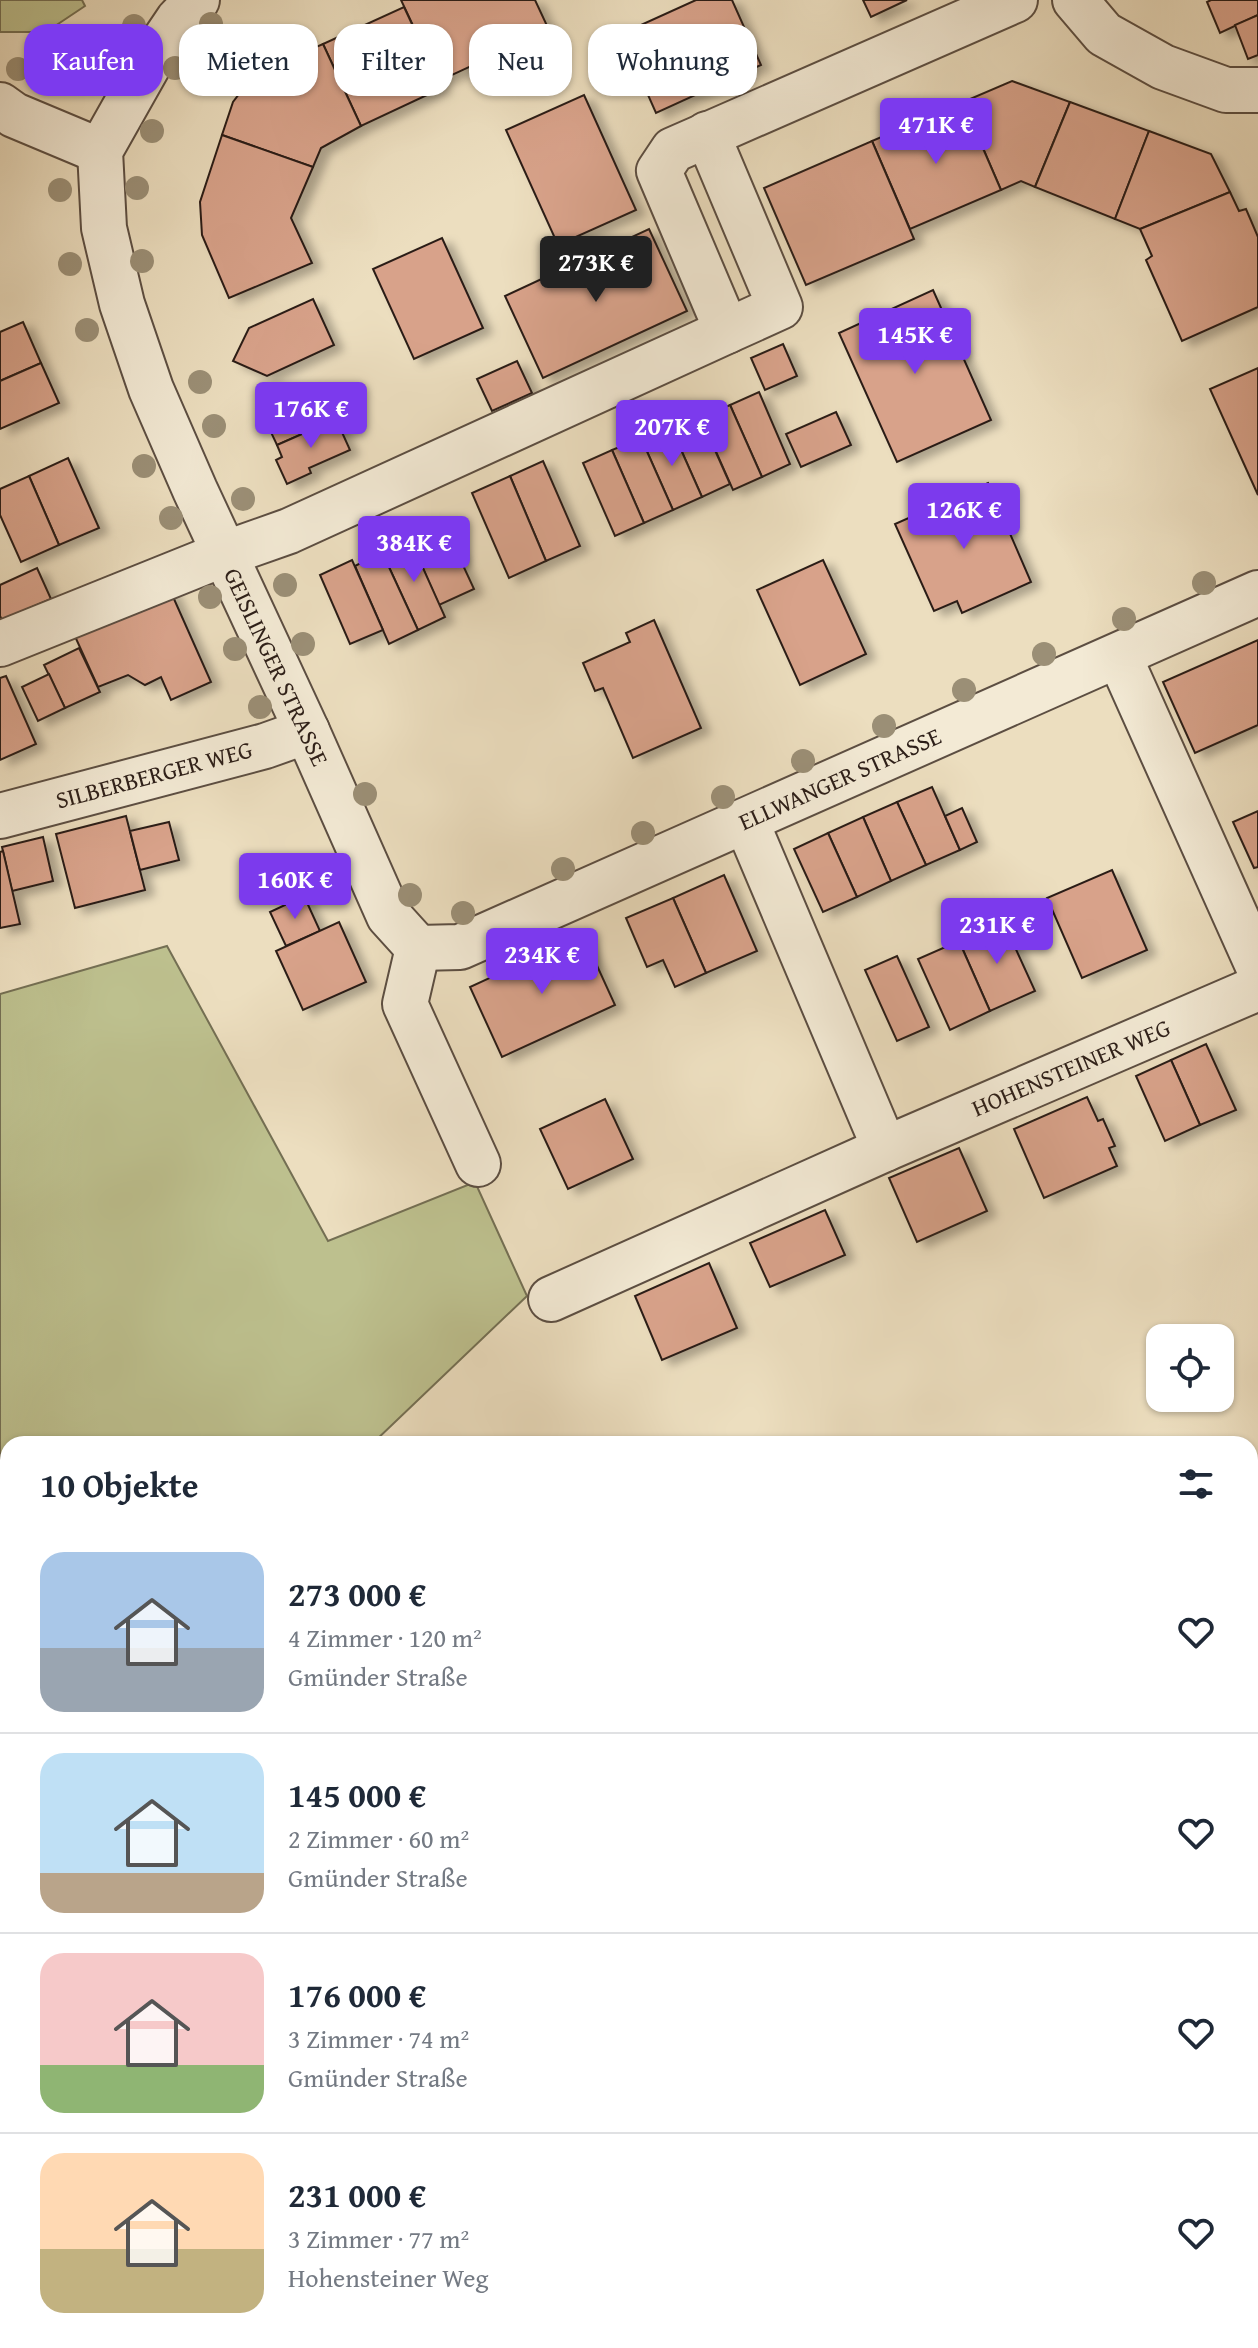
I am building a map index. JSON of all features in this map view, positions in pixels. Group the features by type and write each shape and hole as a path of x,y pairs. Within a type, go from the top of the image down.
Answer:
{"street":[{"path":"0,105 14,115 100,151 153,57 178,20 197,0"},
{"path":"727,331 659,171 673,150 1015,0"},
{"path":"1075,0 1104,34 1163,67 1226,90 1258,90"},
{"path":"0,644 289,531 780,307 707,134"},
{"name":"GEISLINGER STRASSE","path":"100,151 104,228 122,304 151,389 389,916 418,948"},
{"name":"ELLWANGER STRASSE","path":"418,948 460,947 1258,593"},
{"path":"1119,656 1258,966"},
{"name":"SILBERBERGER WEG","path":"0,816 265,746 307,731"},
{"path":"746,821 885,1149"},
{"path":"418,948 405,1004 478,1164"},
{"name":"HOHENSTEINER WEG","path":"551,1299 885,1149 1258,988"}],"green space":[{"path":"0,0 82,0 85,6 58,24 24,24 24,32 0,32"},
{"path":"167,946 328,1241 475,1182 527,1296 380,1436 0,1436 0,994"}],"building":[{"path":"401,0 535,0 546,24 469,24 469,67 453,75 453,24 412,24"},
{"path":"696,0 732,0 743,24 643,24"},
{"path":"863,0 907,0 871,17"},
{"path":"1258,0 1258,15 1220,33 1207,2"},
{"path":"404,7 412,24 367,24"},
{"path":"1258,15 1258,55 1248,59 1235,25"},
{"path":"334,39 334,68 323,44"},
{"path":"323,44 334,68 334,96 347,96 361,126 321,148 313,167 222,135 238,96 318,96 318,46"},
{"path":"1012,81 1070,102 1035,187 1021,181 1001,190 963,102"},
{"path":"584,95 636,210 558,245 506,130"},
{"path":"347,96 425,96 361,126"},
{"path":"648,96 693,96 656,113"},
{"path":"963,102 1001,190 910,229 872,141"},
{"path":"1070,102 1149,131 1115,219 1035,187"},
{"path":"1149,131 1211,154 1230,192 1140,229 1115,219"},
{"path":"222,135 313,167 291,218 312,263 229,298 202,235 200,202"},
{"path":"872,141 914,239 806,285 764,188"},
{"path":"1230,192 1239,211 1246,209 1258,237 1258,307 1182,341 1146,260 1152,256 1140,229"},
{"path":"649,229 687,311 543,378 505,296"},
{"path":"442,238 483,328 414,359 373,269"},
{"path":"933,290 991,420 897,462 839,333"},
{"path":"313,299 334,345 267,376 233,361 249,328"},
{"path":"23,322 41,363 0,381 0,332"},
{"path":"783,344 797,376 765,390 751,358"},
{"path":"517,361 532,393 492,411 477,379"},
{"path":"41,363 59,403 0,429 0,381"},
{"path":"1258,368 1258,495 1210,389"},
{"path":"328,388 341,417 277,445 261,411 286,399 289,406"},
{"path":"759,392 790,464 762,477 730,405"},
{"path":"730,405 762,477 733,490 701,418"},
{"path":"698,412 730,484 702,497 670,425"},
{"path":"836,412 851,445 801,467 786,434"},
{"path":"336,419 350,450 309,468 311,473 287,484 276,460 282,457 277,445"},
{"path":"670,425 702,497 673,510 641,438"},
{"path":"641,438 673,510 644,523 612,450"},
{"path":"612,450 644,523 615,536 583,463"},
{"path":"68,458 99,528 59,545 29,476"},
{"path":"543,461 580,546 546,561 510,476"},
{"path":"29,476 59,545 21,562 0,515 0,489"},
{"path":"510,476 546,561 509,578 472,493"},
{"path":"988,483 1031,582 962,613 957,601 934,611 895,524"},
{"path":"442,520 474,589 439,605 408,535"},
{"path":"410,539 445,617 418,630 382,552"},
{"path":"382,552 418,630 389,644 355,566"},
{"path":"352,560 383,630 350,644 320,575"},
{"path":"823,560 866,654 800,685 757,590"},
{"path":"37,568 51,599 2,620 0,585"},
{"path":"170,590 211,682 171,700 161,677 145,685 128,675 98,687 73,632"},
{"path":"654,620 701,728 633,758 603,688 595,691 583,663 630,642 626,633"},
{"path":"1258,640 1258,725 1195,753 1163,682"},
{"path":"79,648 100,692 65,708 44,665"},
{"path":"49,674 65,708 38,721 22,687"},
{"path":"6,676 36,744 0,760 0,678"},
{"path":"932,787 960,850 926,865 897,802"},
{"path":"897,802 926,865 891,881 863,817"},
{"path":"962,808 977,842 960,850 945,816"},
{"path":"1258,811 1258,867 1254,868 1233,822"},
{"path":"126,816 145,890 75,908 56,834"},
{"path":"863,817 891,881 857,897 828,833"},
{"path":"169,822 179,860 140,870 130,831"},
{"path":"828,833 857,897 823,912 794,849"},
{"path":"43,837 53,881 12,891 2,847"},
{"path":"3,851 20,924 0,928 0,852"},
{"path":"1112,870 1147,950 1082,978 1047,898"},
{"path":"724,875 757,951 706,973 673,898"},
{"path":"304,896 320,931 286,946 270,912"},
{"path":"673,898 706,973 675,987 663,960 647,967 626,918"},
{"path":"1003,921 1035,991 990,1011 959,941"},
{"path":"339,922 366,982 303,1010 276,951"},
{"path":"583,935 615,1005 502,1057 470,987"},
{"path":"959,941 990,1011 950,1030 918,959"},
{"path":"897,956 929,1027 897,1041 865,970"},
{"path":"1206,1044 1236,1110 1200,1125 1171,1060"},
{"path":"1171,1060 1200,1125 1165,1141 1136,1076"},
{"path":"1087,1097 1098,1121 1103,1119 1115,1146 1109,1148 1117,1166 1044,1198 1014,1129"},
{"path":"605,1099 633,1159 568,1189 540,1129"},
{"path":"959,1148 987,1211 917,1242 889,1178"},
{"path":"825,1210 845,1255 770,1287 750,1243"},
{"path":"709,1263 737,1328 662,1360 635,1296"}]}
